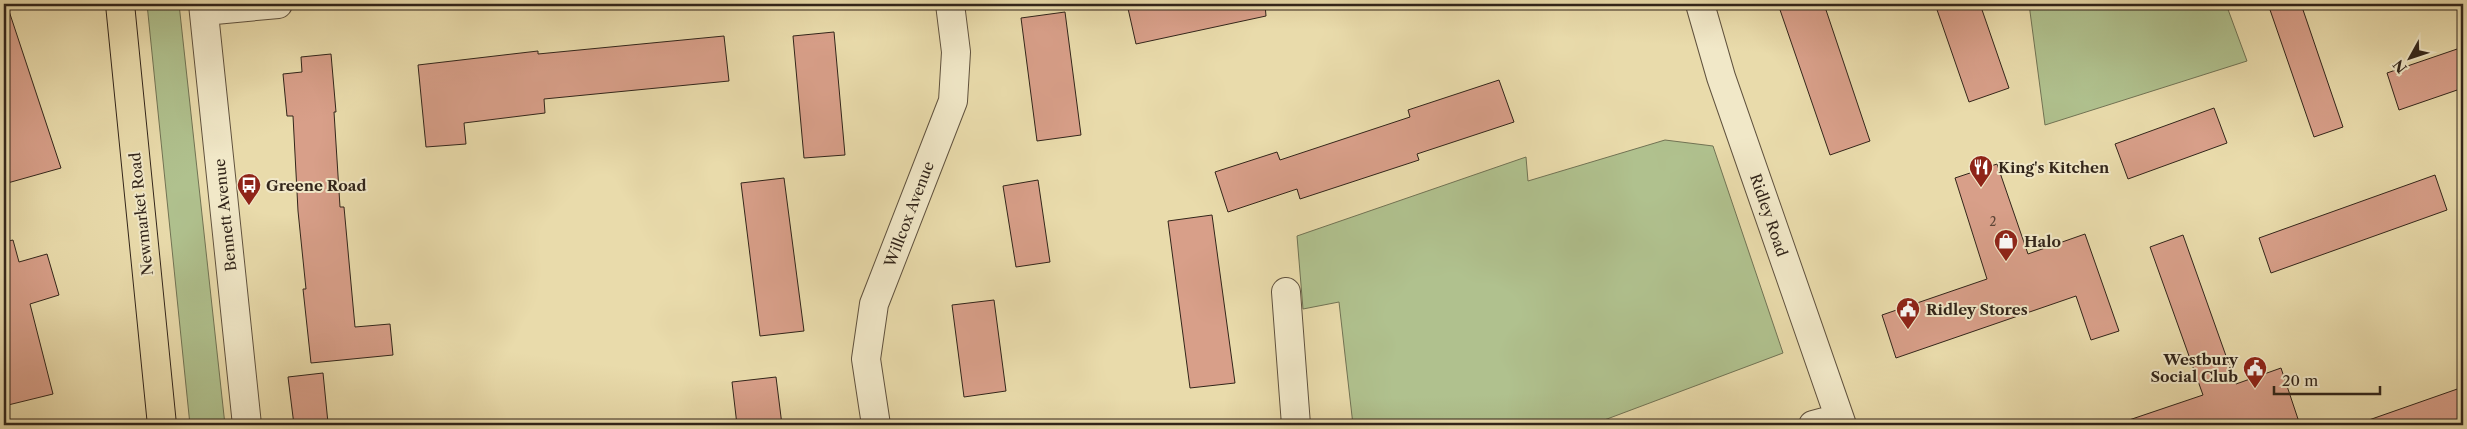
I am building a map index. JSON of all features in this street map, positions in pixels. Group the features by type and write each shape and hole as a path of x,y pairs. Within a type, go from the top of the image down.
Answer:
{"main road":[{"name":"Newmarket Road","path":"120,4 162,425"}],"street":[{"path":"203,7 278,4"},
{"name":"Willcox Avenue","path":"876,425 866,359 874,304 953,101 956,52 950,4"},
{"name":"Ridley Road","path":"1700,4 1721,77 1831,423"},
{"name":"Bennett Avenue","path":"203,7 248,425"},
{"path":"1286,292 1296,425"}],"green space":[{"path":"147,4 179,4 225,425 190,425"},
{"path":"2029,4 2226,4 2247,61 2045,125"},
{"path":"1665,140 1713,146 1783,353 1591,425 1353,425 1339,302 1303,309 1297,236 1526,157 1528,181"}],"building":[{"path":"1127,4 1265,4 1266,16 1136,44"},
{"path":"1778,4 1824,4 1870,141 1830,155"},
{"path":"1935,4 1980,4 2009,88 1969,102"},
{"path":"2268,4 2301,4 2343,127 2314,137"},
{"path":"8,8 61,168 4,184 4,9"},
{"path":"1065,12 1081,135 1037,141 1021,18"},
{"path":"834,32 845,155 804,158 793,36"},
{"path":"724,36 729,81 544,99 545,113 464,123 466,144 426,147 418,65 538,51 538,54"},
{"path":"2463,47 2463,88 2399,110 2387,73"},
{"path":"331,54 336,112 334,112 340,207 344,207 355,327 390,324 393,355 311,363 303,289 306,289 298,211 293,116 287,116 283,74 302,72 301,57"},
{"path":"1499,80 1514,122 1417,154 1419,160 1300,199 1297,189 1228,212 1215,172 1277,152 1280,160 1410,117 1408,110"},
{"path":"2214,108 2227,143 2128,179 2115,144"},
{"path":"1997,164 2028,254 2085,234 2119,331 2091,340 2076,296 1896,358 1882,315 1987,279 1955,178"},
{"path":"2435,175 2447,210 2271,273 2259,238"},
{"path":"784,178 804,331 760,336 741,183"},
{"path":"1038,180 1050,262 1016,267 1003,186"},
{"path":"1212,215 1235,383 1190,388 1168,221"},
{"path":"2183,235 2236,384 2281,368 2300,425 2129,425 2129,420 2203,395 2150,247"},
{"path":"13,240 19,262 47,254 59,295 30,304 53,394 4,406 4,242"},
{"path":"994,300 1006,391 964,397 952,305"},
{"path":"323,373 328,423 294,425 288,377"},
{"path":"776,377 782,425 737,425 732,382"},
{"path":"2463,387 2463,425 2367,425 2366,421"}],"place":[{"name":"King's Kitchen","path":"1981,188"},
{"name":"Greene Road","path":"249,206"},
{"name":"Halo","path":"2006,262"},
{"name":"Ridley Stores","path":"1908,330"},
{"name":"Westbury Social Club","path":"2255,389"}]}
